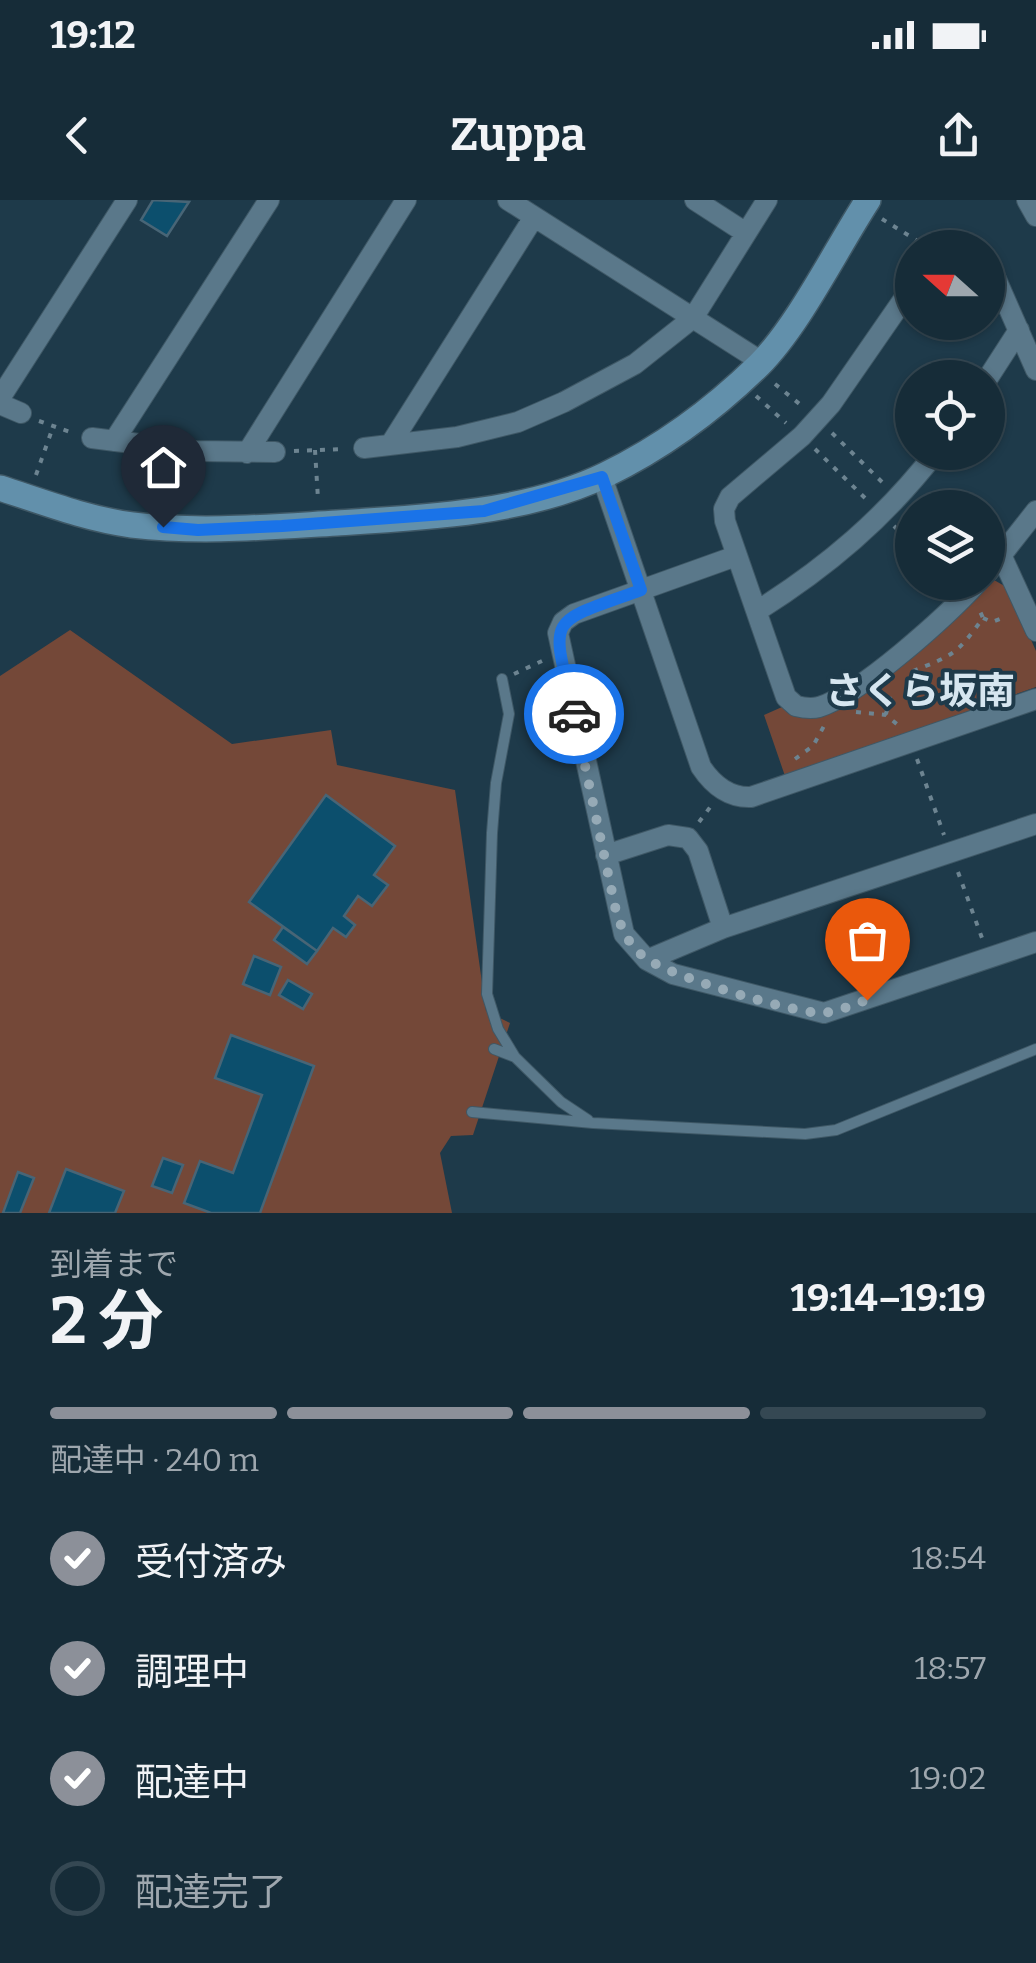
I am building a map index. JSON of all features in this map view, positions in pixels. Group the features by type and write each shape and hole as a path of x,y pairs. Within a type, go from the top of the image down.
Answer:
{"street":[{"path":"21,414 0,401 127,200"},
{"path":"114,441 269,200"},
{"path":"247,452 406,200"},
{"path":"508,200 693,318 766,371"},
{"path":"695,200 746,233"},
{"path":"364,448 457,437 533,416 635,364 693,318 767,200"},
{"path":"1027,200 1036,216"},
{"path":"0,488 128,524 198,530 484,511 602,477 660,444 766,371 811,292 875,210"},
{"path":"390,445 534,217"},
{"path":"1005,298 1036,370"},
{"path":"895,314 862,364 818,419 730,497 724,509 736,556 786,697 796,706 808,709 822,706 860,683 970,600"},
{"path":"1000,360 1019,330"},
{"path":"92,438 195,452 275,452"},
{"path":"905,490 921,470"},
{"path":"602,477 701,768 710,782 722,790 740,798 751,797 1036,699"},
{"path":"757,611 804,581 895,502"},
{"path":"1005,551 1036,511"},
{"path":"736,556 574,614 563,622 558,634 624,934 647,960 673,974 824,1013 1036,942"},
{"path":"1005,582 1036,631"},
{"path":"647,960 723,928 1036,824"},
{"path":"606,855 668,835 688,838 698,852 723,928"}],"lane":[{"path":"502,679 510,714 493,816 488,994 498,1030 515,1056 561,1102 593,1123"},
{"path":"472,1112 805,1134 836,1130 1036,1049"},
{"path":"494,1050 515,1056"}],"path":[{"path":"875,210 903,230"},
{"path":"766,371 895,495"},
{"path":"756,396 895,528"},
{"path":"21,414 92,438"},
{"path":"35,478 54,427"},
{"path":"275,452 364,448"},
{"path":"315,450 318,500"},
{"path":"904,674 952,656 983,618 980,600"},
{"path":"983,618 997,622 1008,612"},
{"path":"502,679 560,652"},
{"path":"886,715 895,681"},
{"path":"848,714 862,711 886,715 911,742"},
{"path":"792,783 786,765 813,746 825,725 833,724"},
{"path":"688,838 722,790"}],"shaded area":[{"path":"1005,586 1008,588 1036,651 1036,687 785,776 764,715 782,707 804,718 817,717 968,600 1005,600"},
{"path":"70,630 232,744 331,730 337,765 455,790 486,1011 510,1023 473,1135 451,1136 440,1153 452,1213 0,1213 0,676"}],"building":[{"path":"153,200 189,202 167,236 141,220"},
{"path":"326,795 395,846 374,875 388,885 372,906 358,896 344,916 355,925 346,937 333,928 317,951 249,902"},
{"path":"283,927 317,951 307,964 274,940"},
{"path":"254,956 281,967 270,995 243,984"},
{"path":"288,980 312,994 303,1009 279,995"},
{"path":"231,1035 314,1066 260,1213 211,1213 184,1203 200,1161 233,1173 262,1095 215,1078"},
{"path":"163,1158 183,1165 172,1193 152,1186"},
{"path":"66,1169 124,1191 115,1213 49,1213"},
{"path":"18,1172 34,1178 20,1213 3,1213"}],"way so far":[{"path":"574,714 616,911 624,934 636,950 673,974 810,1012 824,1013 867,1000"}],"district":[{"name":"さくら坂南","path":"920,691"}],"route":[{"path":"163,527 198,530 282,526 484,511 602,477 641,590 574,614 563,622 558,646 574,714"}]}
